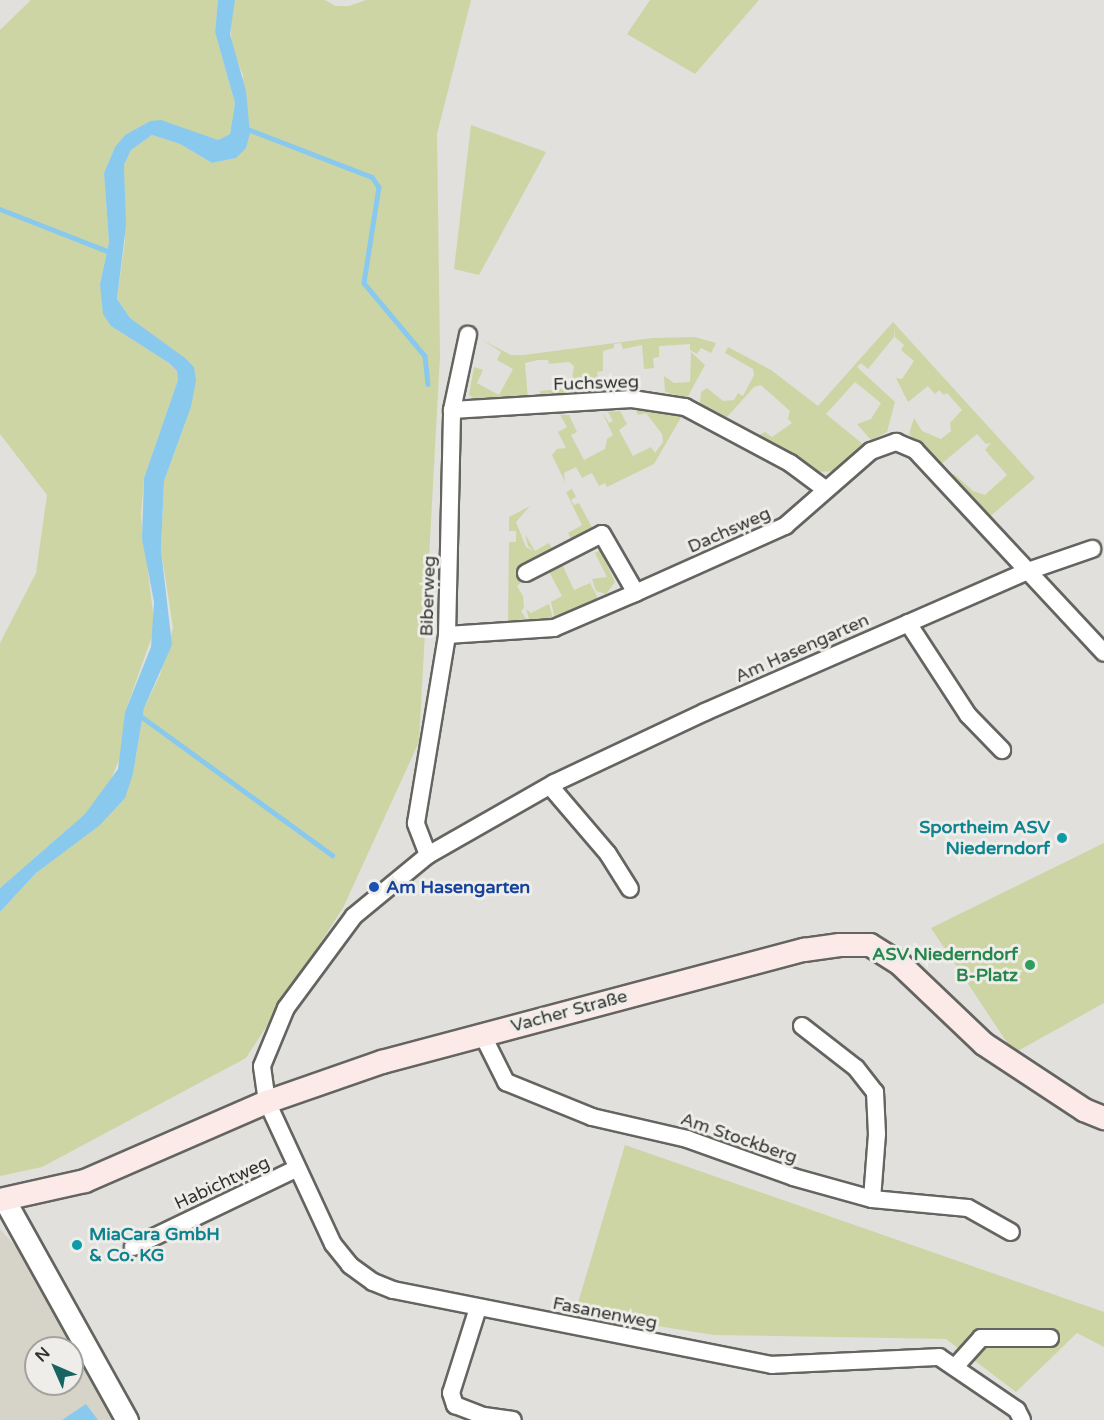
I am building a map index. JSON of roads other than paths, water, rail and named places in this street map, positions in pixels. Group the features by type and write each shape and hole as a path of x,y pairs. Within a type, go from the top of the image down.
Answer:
{"main road":[{"name":"Vacher Straße","path":"2,1200 85,1181 267,1102 382,1062 804,950 870,945 900,964 984,1044 1084,1110 1104,1118"}],"street":[{"name":"Biberweg","path":"428,855 416,823 447,635 452,410 468,334"},
{"name":"Fuchsweg","path":"452,410 632,399 685,407 790,463 825,489"},
{"name":"Dachsweg","path":"447,635 554,628 636,593 786,526 825,489 871,451 896,442 915,450 1028,571"},
{"path":"526,573 602,534 636,593"},
{"name":"Am Hasengarten","path":"267,1102 262,1066 286,1008 354,916 428,855 550,786 705,712 1028,571 1092,549"},
{"path":"1028,571 1104,652"},
{"path":"908,624 968,715 1002,750"},
{"path":"550,786 608,854 630,889"},
{"path":"802,1026 856,1068 875,1092 877,1134 872,1199"},
{"name":"Am Stockberg","path":"482,1034 506,1082 592,1117 687,1138 793,1177 872,1199 968,1208 1011,1232"},
{"name":"Fasanenweg","path":"267,1102 296,1169 333,1244 351,1265 393,1290 772,1365 939,1357 1017,1410 1022,1420"},
{"name":"Habichtweg","path":"133,1247 296,1169"},
{"path":"2,1200 127,1420"},
{"path":"478,1308 451,1393 455,1405 483,1418 513,1420"},
{"path":"955,1368 981,1338 1050,1338"}],"water":[{"path":"218,0 235,0 230,34 246,91 250,133 246,148 236,158 212,163 180,144 152,135 131,150 124,165 126,226 117,299 130,318 194,367 196,380 191,407 164,481 161,550 172,645 144,708 133,774 125,798 100,825 36,873 0,912 0,888 85,814 118,769 125,712 151,647 154,602 142,539 144,478 178,380 177,371 169,363 111,326 103,314 100,284 109,242 104,173 115,147 125,135 150,121 161,120 218,140 230,134 235,103 215,32"},
{"path":"86,1404 98,1420 62,1420"}],"waterway":[{"path":"245,128 372,177 379,187 364,283 425,356 428,384"},
{"path":"0,209 112,253"},
{"path":"138,714 332,855"}],"place":[{"name":"Sportheim ASV Niederndorf","path":"1062,838"},
{"name":"Am Hasengarten","path":"374,887"},
{"name":"ASV Niederndorf B-Platz","path":"1030,965"},
{"name":"MiaCara GmbH & Co. KG","path":"77,1245"}]}
